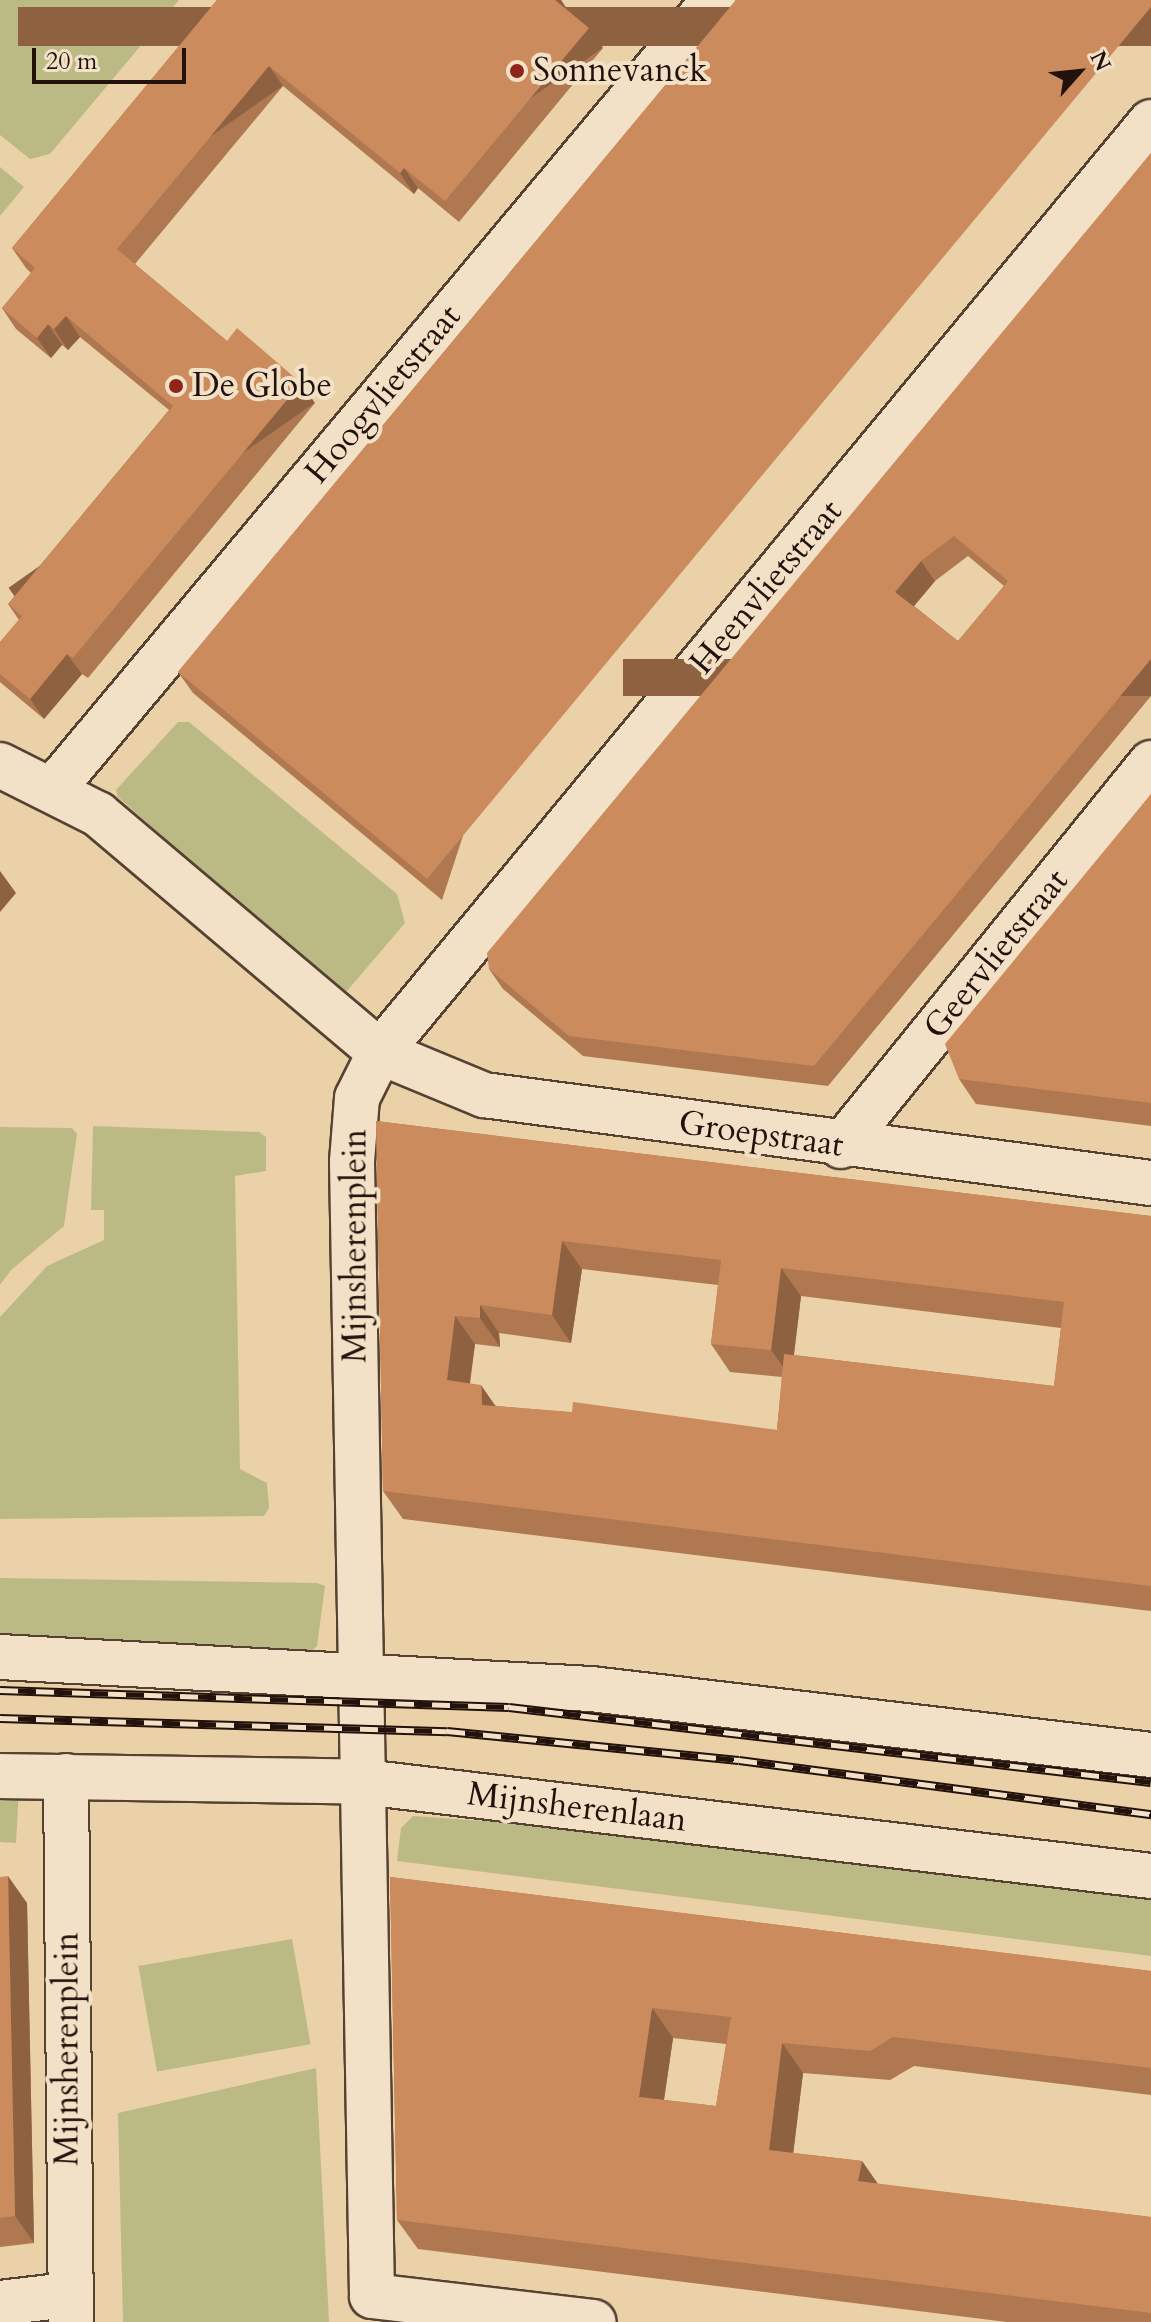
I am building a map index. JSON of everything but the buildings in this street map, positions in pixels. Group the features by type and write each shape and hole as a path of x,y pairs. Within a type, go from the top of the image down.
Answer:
{"street":[{"name":"Hoogvlietstraat","path":"53,789 714,0"},
{"name":"Heenvlietstraat","path":"380,1052 1151,122"},
{"name":"Geervlietstraat","path":"841,1146 1151,763"},
{"path":"0,765 98,814 380,1052"},
{"name":"Groepstraat","path":"380,1052 484,1095 841,1146 1151,1183"},
{"name":"Mijnsherenplein","path":"364,1782 353,1117 380,1052"},
{"path":"0,1657 362,1674 605,1690 1151,1755"},
{"name":"Mijnsherenlaan","path":"0,1776 364,1782 1151,1876"},
{"name":"Mijnsherenplein","path":"66,1776 69,2309"},
{"path":"364,1782 372,2296 593,2322"},
{"path":"0,2303 69,2309"}],"shaded area":[{"path":"0,0 179,0 50,154 30,159 0,135"},
{"path":"0,167 24,187 0,216"},
{"path":"178,722 189,722 397,894 405,923 347,991 333,987 118,797 116,790"},
{"path":"93,1126 259,1132 266,1137 266,1171 235,1176 240,1469 267,1483 269,1508 264,1516 0,1519 0,1317 47,1266 104,1240 104,1210 91,1210"},
{"path":"0,1127 72,1128 77,1134 64,1226 11,1270 0,1285"},
{"path":"0,1578 317,1583 325,1586 317,1646 312,1651 0,1638"},
{"path":"0,1786 19,1787 16,1843 0,1842"},
{"path":"413,1816 584,1828 1151,1891 1151,1956 397,1861 401,1828"},
{"path":"292,1939 311,2044 157,2071 138,1966"},
{"path":"316,2068 329,2322 123,2322 118,2113"}],"railway":[{"path":"0,1690 509,1707 1151,1782"},
{"path":"0,1718 447,1731 739,1760 1151,1814"}],"place":[{"name":"Sonnevanck","path":"517,71"},
{"name":"De Globe","path":"176,386"}]}
